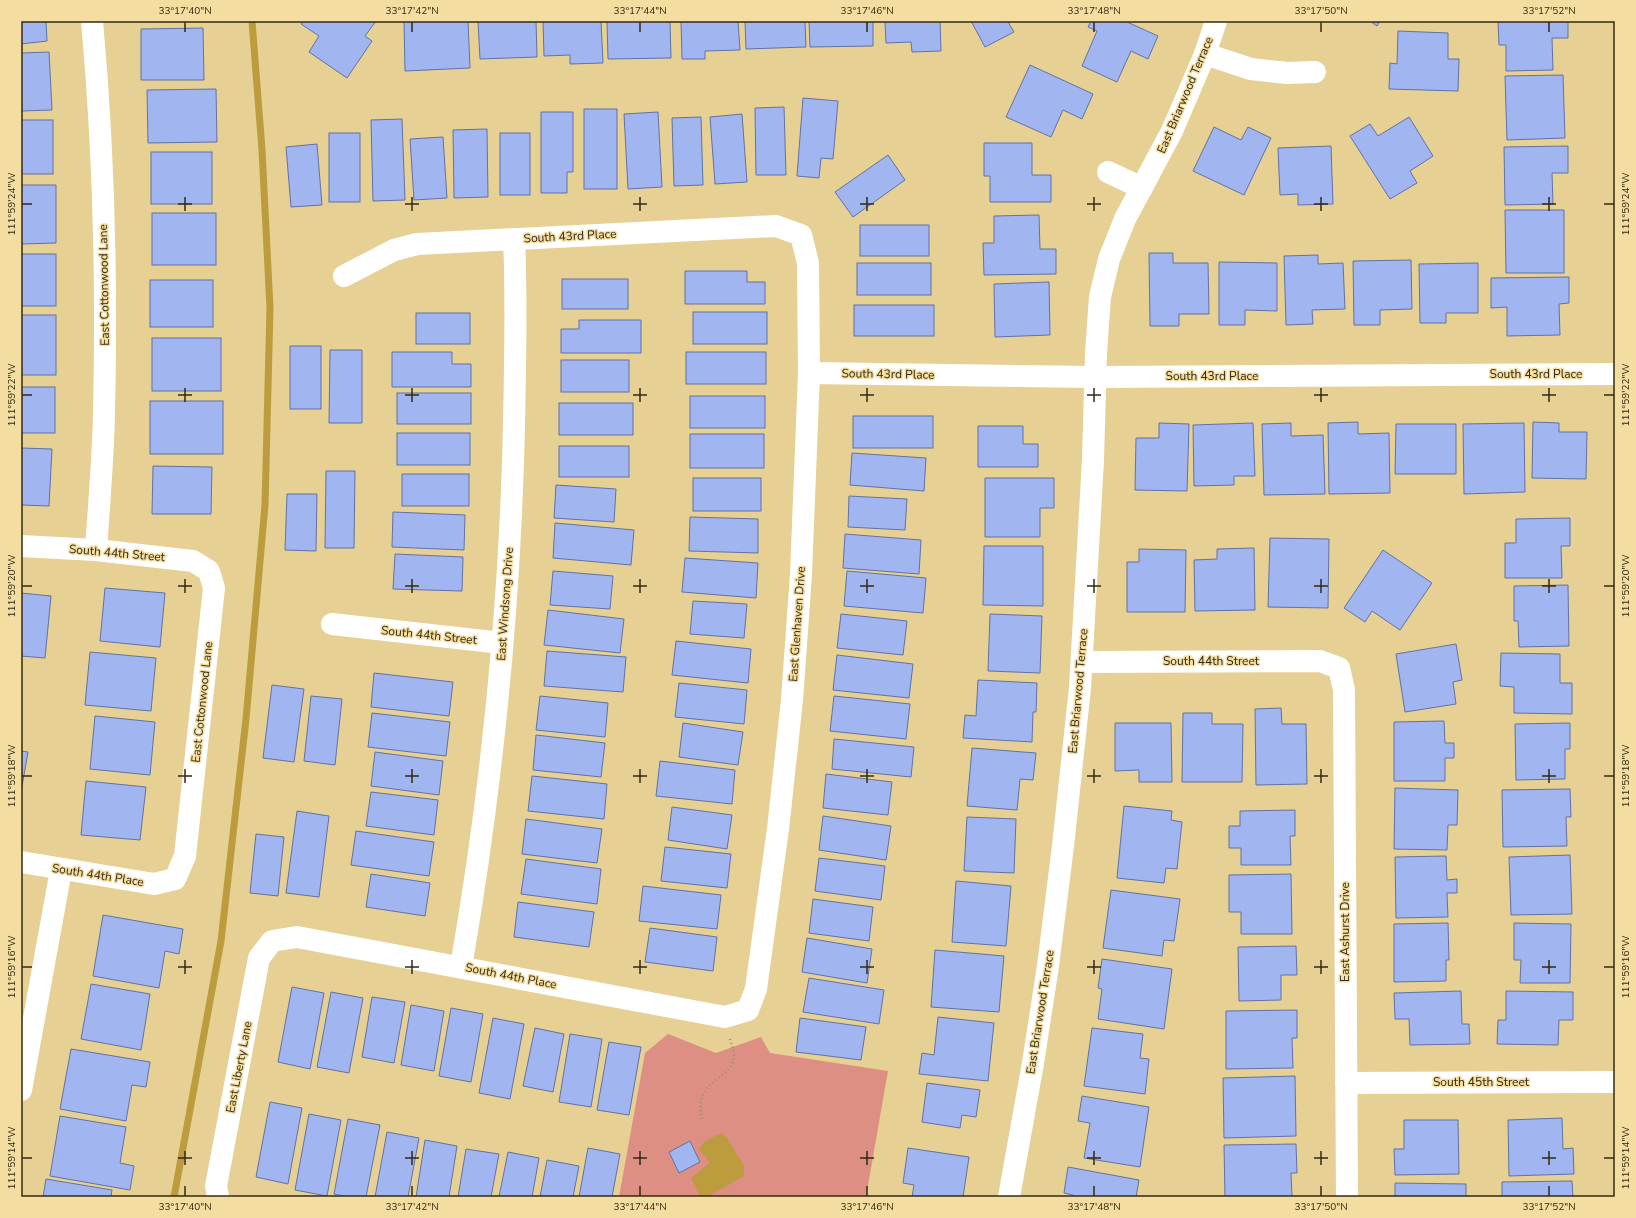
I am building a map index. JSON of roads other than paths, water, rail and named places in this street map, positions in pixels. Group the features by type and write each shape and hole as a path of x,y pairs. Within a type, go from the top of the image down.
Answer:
{"street":[{"name":"East Cottonwood Lane","path":"92,21 97,75 101,155 105,299 104,415 96,550"},
{"name":"East Briarwood Terrace","path":"1009,1197 1033,1063 1048,966 1064,838 1082,662 1100,297 1109,258 1125,219 1172,131 1205,54 1216,21"},
{"path":"1205,54 1251,69 1287,73 1315,72"},
{"path":"1108,172 1142,188"},
{"name":"South 43rd Place","path":"344,276 394,250 417,244 776,226 800,235"},
{"name":"East Glenhaven Drive","path":"748,1010 756,989 776,845 792,700 800,574 809,373 808,263 800,235"},
{"name":"East Windsong Drive","path":"461,967 492,752 512,508 516,273 514,239"},
{"name":"South 43rd Place","path":"809,373 1095,377 1615,374"},
{"name":"South 44th Street","path":"21,546 96,550 193,560 209,572"},
{"name":"East Cottonwood Lane","path":"175,879 185,856 214,588 209,572"},
{"name":"South 44th Street","path":"332,624 502,643"},
{"name":"South 44th Street","path":"1082,662 1320,661 1339,668"},
{"name":"East Ashurst Drive","path":"1339,668 1344,690 1347,1197"},
{"name":"South 44th Place","path":"21,862 61,870 154,884 175,879"},
{"path":"21,1090 61,870"},
{"name":"South 44th Place","path":"272,941 296,937 725,1017 748,1010"},
{"name":"East Liberty Lane","path":"218,1197 216,1186 259,958 272,941"},
{"name":"South 45th Street","path":"1346,1083 1615,1082"}],"waterway":[{"path":"174,1197 221,941 246,719 265,505 270,308 262,150 252,21"}]}
